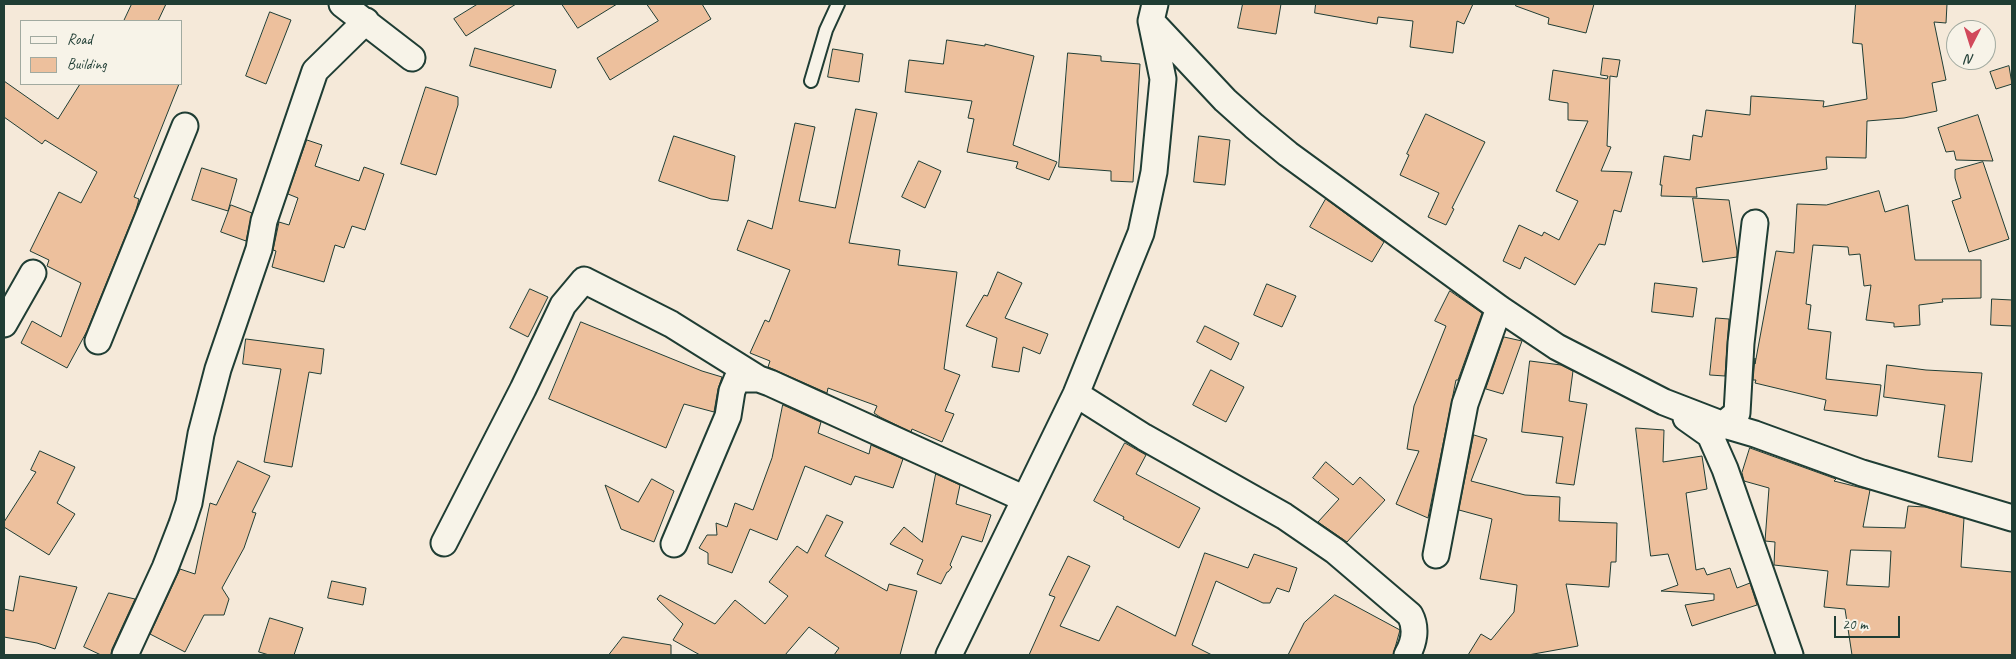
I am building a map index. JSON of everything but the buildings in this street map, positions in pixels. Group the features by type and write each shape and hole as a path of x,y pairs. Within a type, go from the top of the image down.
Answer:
{"street":[{"path":"342,4 412,58"},
{"path":"1153,13 1224,100 1254,126 1288,154 1369,211 1499,308 1557,347 1715,430 1755,434 1862,473 2012,518"},
{"path":"949,655 1076,394 1124,280 1141,233 1149,203 1154,172 1163,79 1153,13"},
{"path":"125,655 165,568 189,503 201,434 218,369 259,249 264,221 315,71 366,21"},
{"path":"98,341 185,126"},
{"path":"1715,430 1737,413 1742,343 1755,223"},
{"path":"4,324 33,274"},
{"path":"444,544 523,389 563,305 584,280 671,324 759,379 1025,499"},
{"path":"1436,555 1465,404 1499,308"},
{"path":"674,544 728,416 732,391 737,379 759,379"},
{"path":"1076,394 1144,437 1284,516 1335,551 1410,615 1414,630 1407,655"},
{"path":"1715,430 1724,469 1790,655"}],"lane":[{"path":"811,81 826,30 838,4"}]}
